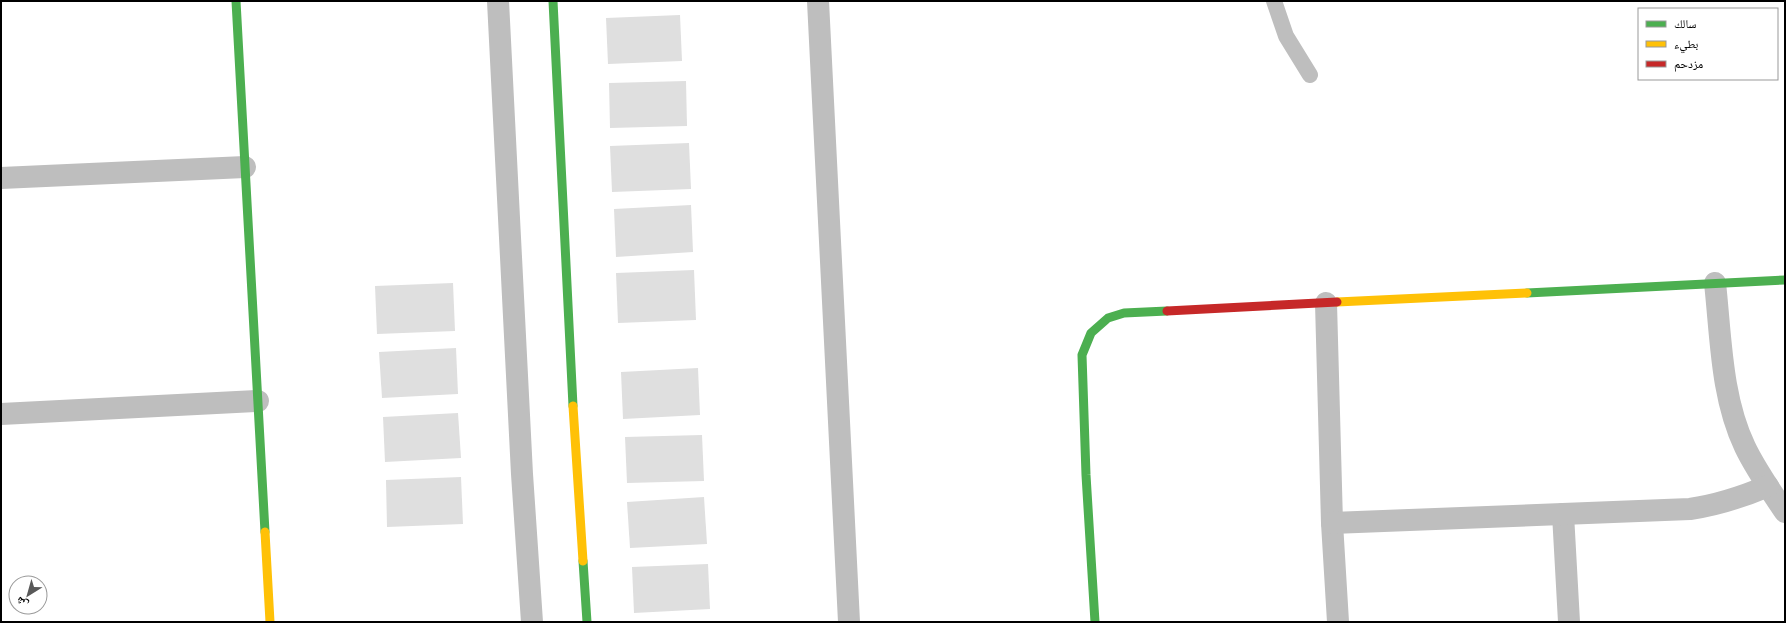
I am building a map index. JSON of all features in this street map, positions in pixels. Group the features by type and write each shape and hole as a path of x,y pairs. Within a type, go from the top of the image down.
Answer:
{"street":[{"path":"236,1 270,622"},
{"path":"498,1 522,474 532,622"},
{"path":"553,1 576,470 587,622"},
{"path":"818,1 849,622"},
{"path":"1,178 245,167"},
{"path":"1095,622 1086,483 1082,365 1085,344 1096,327 1104,320 1124,313 1785,280"},
{"path":"1715,283 1730,404 1744,447 1785,512"},
{"path":"1326,303 1332,523 1338,622"},
{"path":"1,414 258,402"},
{"path":"1332,523 1690,509 1717,505 1743,497 1768,486"},
{"path":"1563,514 1569,622"}],"lane":[{"path":"1274,1 1286,36 1310,75"}],"building":[{"path":"680,15 682,61 608,64 606,18"},
{"path":"686,81 687,126 610,128 609,83"},
{"path":"689,143 691,189 612,192 610,146"},
{"path":"691,205 693,252 616,257 614,209"},
{"path":"694,270 696,320 618,323 616,273"},
{"path":"453,283 455,331 377,334 375,286"},
{"path":"456,348 458,394 382,398 379,352"},
{"path":"698,368 700,415 623,419 621,372"},
{"path":"458,413 461,458 385,462 383,417"},
{"path":"702,435 704,481 627,483 625,437"},
{"path":"461,477 463,524 387,527 386,480"},
{"path":"704,497 707,544 630,548 627,502"},
{"path":"708,564 710,609 634,613 632,567"}],"traffic: fast":[{"path":"236,1 265,532"},
{"path":"553,1 573,406"},
{"path":"1527,293 1785,280"},
{"path":"1095,622 1086,475 1082,355 1091,333 1108,318 1124,313 1167,311"},
{"path":"583,561 587,622"}],"traffic: slow":[{"path":"1337,302 1527,293"},
{"path":"573,406 583,561"},
{"path":"265,532 270,622"}],"traffic: jam":[{"path":"1167,311 1337,302"}]}
